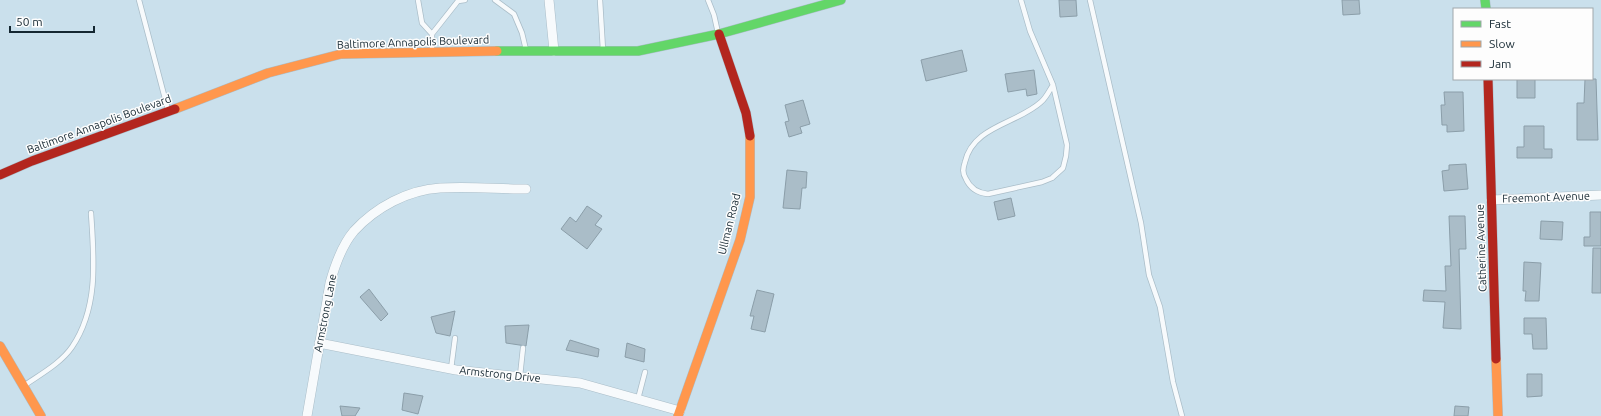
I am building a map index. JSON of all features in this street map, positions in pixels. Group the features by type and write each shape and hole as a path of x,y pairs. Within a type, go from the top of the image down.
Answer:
{"main road":[{"name":"Baltimore Annapolis Boulevard","path":"0,175 32,161 268,73 340,54 432,51 638,51 719,34 841,0"},
{"name":"Ullman Road","path":"679,413 740,240 750,197 751,141 746,113 719,34"},
{"name":"Catherine Avenue","path":"1488,80 1498,416"},
{"path":"0,346 41,416"}],"street":[{"path":"549,0 554,51"},
{"name":"Armstrong Lane","path":"307,416 330,283 336,263 354,231 376,212 397,199 420,191 439,188 526,189"},
{"name":"Freemont Avenue","path":"1491,200 1601,195"},
{"name":"Armstrong Drive","path":"319,343 451,369 580,383 638,399 679,413"}],"lane":[{"path":"138,0 168,111"},
{"path":"418,0 422,23 432,34"},
{"path":"432,51 432,34 458,1 465,0"},
{"path":"495,0 514,14 522,33 527,51"},
{"path":"600,0 603,51"},
{"path":"708,0 719,34"},
{"path":"1021,0 1030,31 1053,85 1067,145 1063,168 1052,178 1042,182 988,194 974,189 964,178 963,170 966,156 972,146 984,134 997,126 1016,118 1040,103 1053,85"},
{"path":"1090,0 1141,223 1149,275 1160,307 1173,382 1182,416"},
{"path":"23,386 56,364 72,347 87,317 93,286 94,258 91,213"},
{"path":"451,369 455,338"},
{"path":"520,376 523,348"},
{"path":"638,399 645,372"}],"building":[{"path":"1059,0 1076,0 1077,16 1060,17"},
{"path":"1342,0 1359,0 1360,14 1343,15"},
{"path":"962,50 967,71 926,81 921,60"},
{"path":"1034,70 1037,94 1027,96 1026,89 1008,92 1005,74"},
{"path":"1596,79 1598,140 1577,140 1577,103 1584,103 1585,80"},
{"path":"1517,80 1535,80 1535,98 1517,98"},
{"path":"1444,92 1463,92 1464,131 1447,132 1447,125 1442,125 1441,105 1445,105"},
{"path":"803,100 810,124 800,127 802,133 789,137 785,122 789,121 785,105"},
{"path":"1524,126 1544,126 1544,149 1552,149 1552,158 1517,158 1517,147 1524,147"},
{"path":"1466,164 1468,189 1444,191 1442,171 1449,170 1449,165"},
{"path":"787,170 807,172 806,188 802,188 800,209 783,208"},
{"path":"1011,198 1015,216 998,220 994,202"},
{"path":"587,206 602,216 595,225 602,229 587,249 561,229 570,217 576,222"},
{"path":"1590,212 1601,212 1601,246 1584,246 1584,237 1590,237"},
{"path":"1449,216 1465,216 1466,249 1459,249 1461,329 1443,328 1445,302 1423,301 1424,290 1446,291 1445,266 1451,266"},
{"path":"1541,221 1563,222 1562,240 1540,239"},
{"path":"1593,248 1601,248 1601,293 1592,293"},
{"path":"1524,262 1541,263 1539,301 1525,301 1526,291 1523,291"},
{"path":"369,289 388,314 381,321 360,297"},
{"path":"757,290 774,294 765,332 751,329 754,316 750,316"},
{"path":"455,311 450,336 436,333 431,317"},
{"path":"1524,318 1546,318 1547,349 1533,349 1532,334 1524,334"},
{"path":"529,325 526,346 506,343 505,326"},
{"path":"570,340 599,349 598,357 566,350"},
{"path":"627,343 645,349 644,362 625,357"},
{"path":"1527,374 1542,374 1542,396 1527,397"},
{"path":"404,393 423,396 418,414 402,410"},
{"path":"340,406 360,408 355,416 342,416"},
{"path":"1455,406 1469,407 1468,416 1454,416"}],"traffic: fast":[{"path":"497,51 638,51 719,34 841,0"},
{"path":"1485,0 1486,8"}],"traffic: slow":[{"path":"175,109 268,73 341,54 497,51"},
{"path":"678,416 740,240 750,197 750,136"},
{"path":"0,346 41,416"},
{"path":"1496,359 1498,416"}],"traffic: jam":[{"path":"719,34 746,113 750,136"},
{"path":"1488,80 1496,359"},
{"path":"0,175 32,161 175,109"}]}
